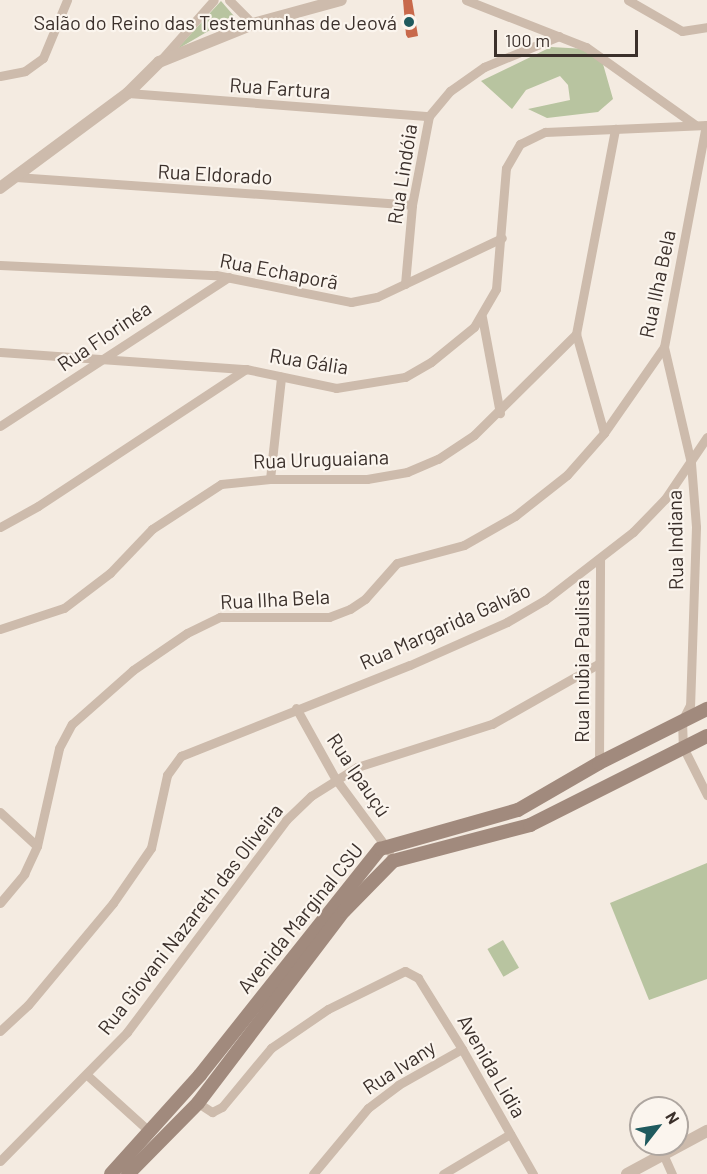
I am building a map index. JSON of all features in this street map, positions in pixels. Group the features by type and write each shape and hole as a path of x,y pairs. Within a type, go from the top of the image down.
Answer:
{"main road":[{"name":"Avenida Marginal CSU","path":"128,1174 198,1103 344,911 393,861 530,825 682,734 707,709"},
{"name":"Avenida Marginal CSU","path":"111,1174 150,1132 366,864 386,846 518,810 599,763 682,734 707,736"}],"street":[{"path":"0,76 25,71 43,58 67,0"},
{"path":"0,188 128,93 214,0"},
{"path":"229,0 253,24"},
{"path":"159,62 253,24 341,0"},
{"path":"466,0 559,36 604,57 694,123"},
{"path":"628,0 682,31 707,27"},
{"name":"Rua Lindóia","path":"405,284 412,205 429,116 450,92 484,67 559,36"},
{"name":"Rua Fartura","path":"128,93 429,116"},
{"name":"Rua Gália","path":"0,527 38,506 246,369 336,388 387,382 431,362 482,317 496,289 507,168 520,144 545,132 694,123 707,125"},
{"name":"Rua Ilha Bela","path":"0,903 24,874 37,846 58,748 72,724 90,704 133,670 187,633 220,617 328,617 350,609 365,599 397,563 464,545 515,516 558,483 604,433 664,347 707,125"},
{"path":"604,433 576,334 615,129"},
{"name":"Rua Eldorado","path":"16,177 412,205"},
{"name":"Rua Echaporã","path":"0,265 229,277 351,302 371,299 502,238"},
{"name":"Rua Florinéa","path":"0,426 229,277"},
{"path":"482,317 500,413"},
{"name":"Rua Uruguaiana","path":"0,629 46,617 80,598 110,573 152,529 209,490 234,481 367,479 407,472 438,459 500,413 576,334"},
{"name":"Rua Indiana","path":"664,347 691,463 696,527 690,705 682,734"},
{"path":"0,352 246,369"},
{"path":"270,479 281,377"},
{"name":"Rua Margarida Galvão","path":"0,1030 28,1005 106,911 151,848 173,764 192,750 410,665 507,622 545,600 641,524 691,463 707,437"},
{"path":"696,527 707,527"},
{"name":"Rua Inubia Paulista","path":"599,763 600,558"},
{"name":"Rua Giovani Nazareth das Oliveira","path":"0,1161 127,1032 286,820 335,778 388,756 469,734 598,664"},
{"name":"Rua Ipauçú","path":"296,708 335,778 386,846 393,861"},
{"path":"682,734 707,795"},
{"path":"0,812 37,846"},
{"name":"Avenida Lidia","path":"198,1103 212,1112 222,1107 271,1047 328,1009 398,972 418,978 462,1049 533,1174"},
{"name":"Rua Ivany","path":"313,1174 368,1108 398,1085 462,1049"},
{"path":"87,1075 150,1132"},
{"path":"689,1140 707,1131"},
{"path":"443,1174 510,1134"},
{"path":"627,1174 659,1156"},
{"path":"664,1156 672,1174"}],"green space":[{"path":"221,1 234,16 176,50"},
{"path":"551,47 586,49 603,64 613,99 598,112 547,118 528,109 570,100 568,85 560,76 526,90 512,109 481,81"},
{"path":"707,863 707,979 649,1000 610,903"},
{"path":"503,940 519,968 503,977 487,949"}],"building":[{"name":"Salão do Reino das Testemunhas de Jeová","path":"403,0 412,0 418,36 408,38 406,35"}],"place":[{"name":"Salão do Reino das Testemunhas de Jeová","path":"409,22"}]}
